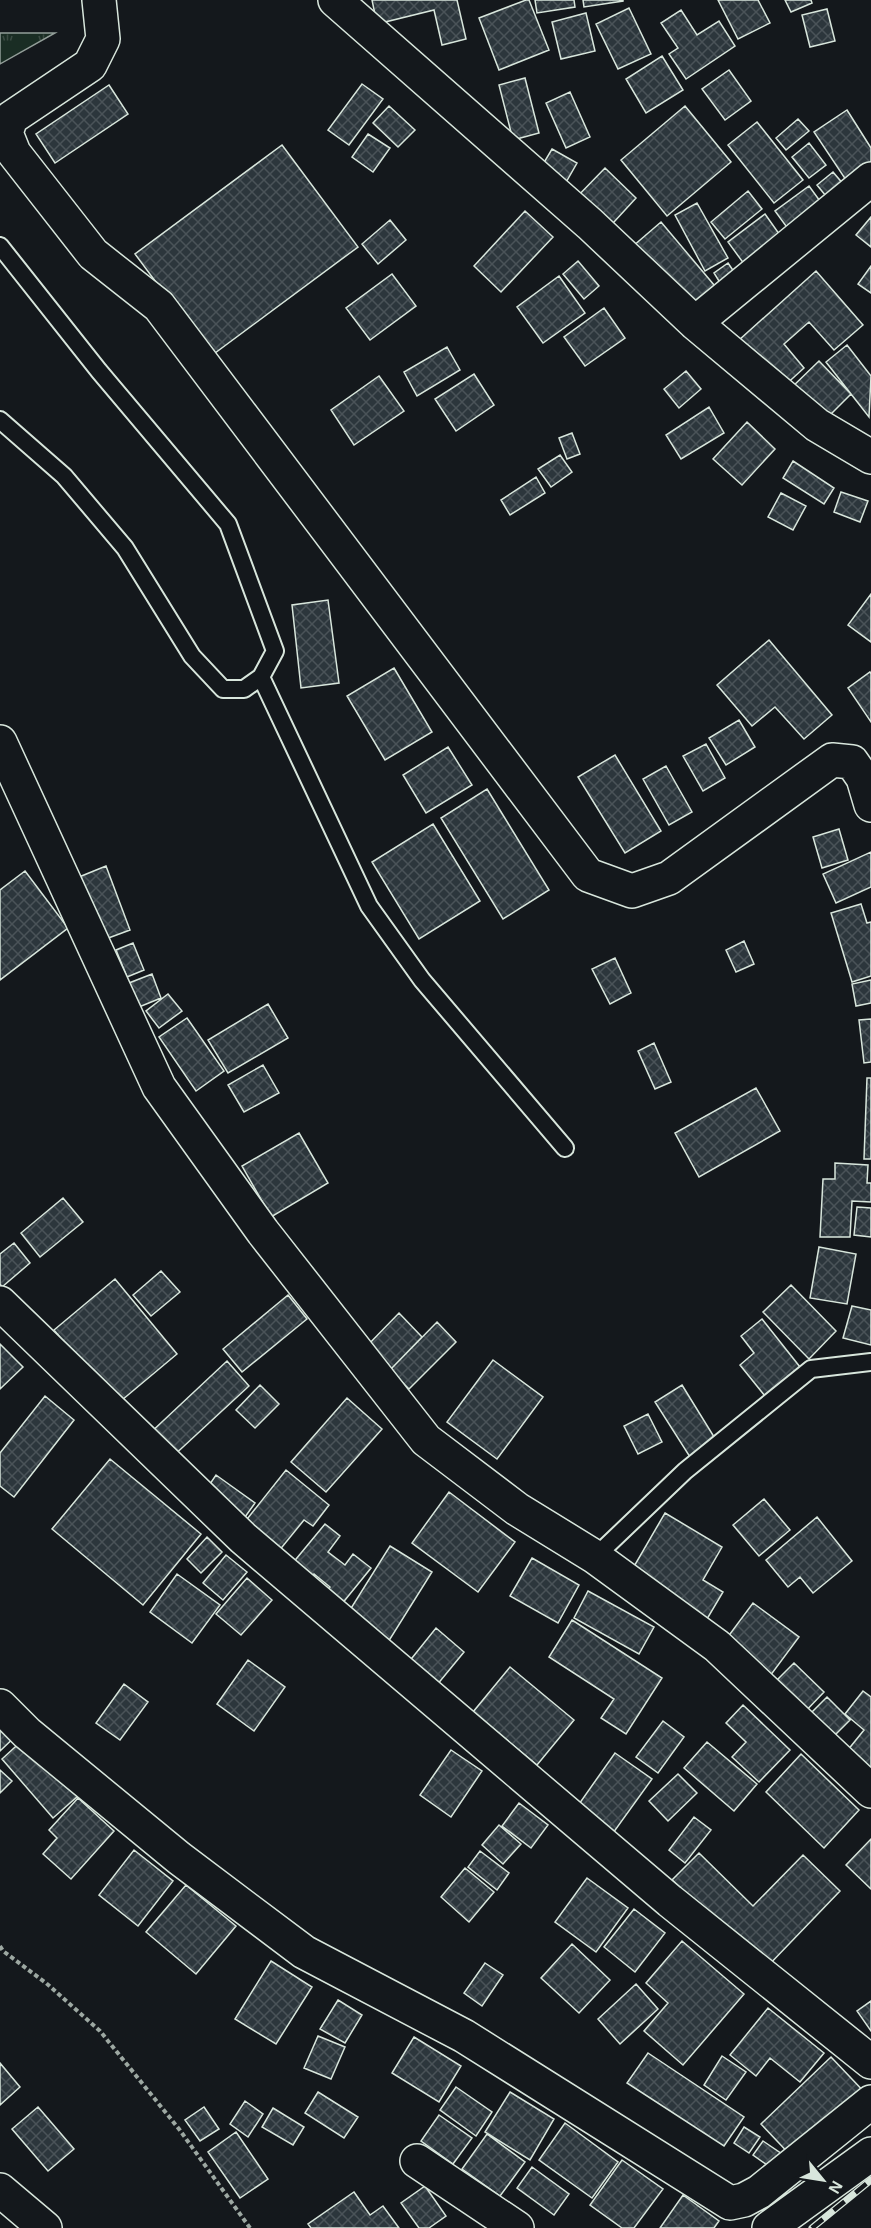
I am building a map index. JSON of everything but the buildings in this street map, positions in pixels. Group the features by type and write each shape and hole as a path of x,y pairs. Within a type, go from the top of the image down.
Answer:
{"street":[{"path":"99,0 103,39 90,65 11,118 3,135 14,153 93,254 159,306 588,875 632,891 669,878 832,760 852,762 863,778 871,805"},
{"path":"335,0 590,224 695,323 817,425 871,457"},
{"path":"695,323 871,179"},
{"path":"0,742 159,1087 263,1232 426,1440 516,1509 595,1557 717,1646 871,1791"},
{"path":"0,1303 243,1538 670,1901 871,2062"},
{"path":"0,1706 27,1734 179,1858 304,1952 464,2036 730,2203 744,2200 759,2192 871,2102"},
{"path":"769,2228 871,2154"},
{"path":"417,2161 517,2228"},
{"path":"0,2190 45,2228"}],"lane":[{"path":"0,246 99,371 228,524 275,651 261,677 244,689 223,688 192,656 125,548 64,476 0,420"},
{"path":"261,677 369,906 422,980 565,1148"},
{"path":"595,1557 685,1471 811,1369 871,1362"}],"path":[{"path":"0,1946 3,1951 46,1983 100,2031 179,2129 250,2228"}],"green space":[{"path":"0,33 55,33 0,64"}],"railway":[{"path":"812,2228 871,2180"}]}
